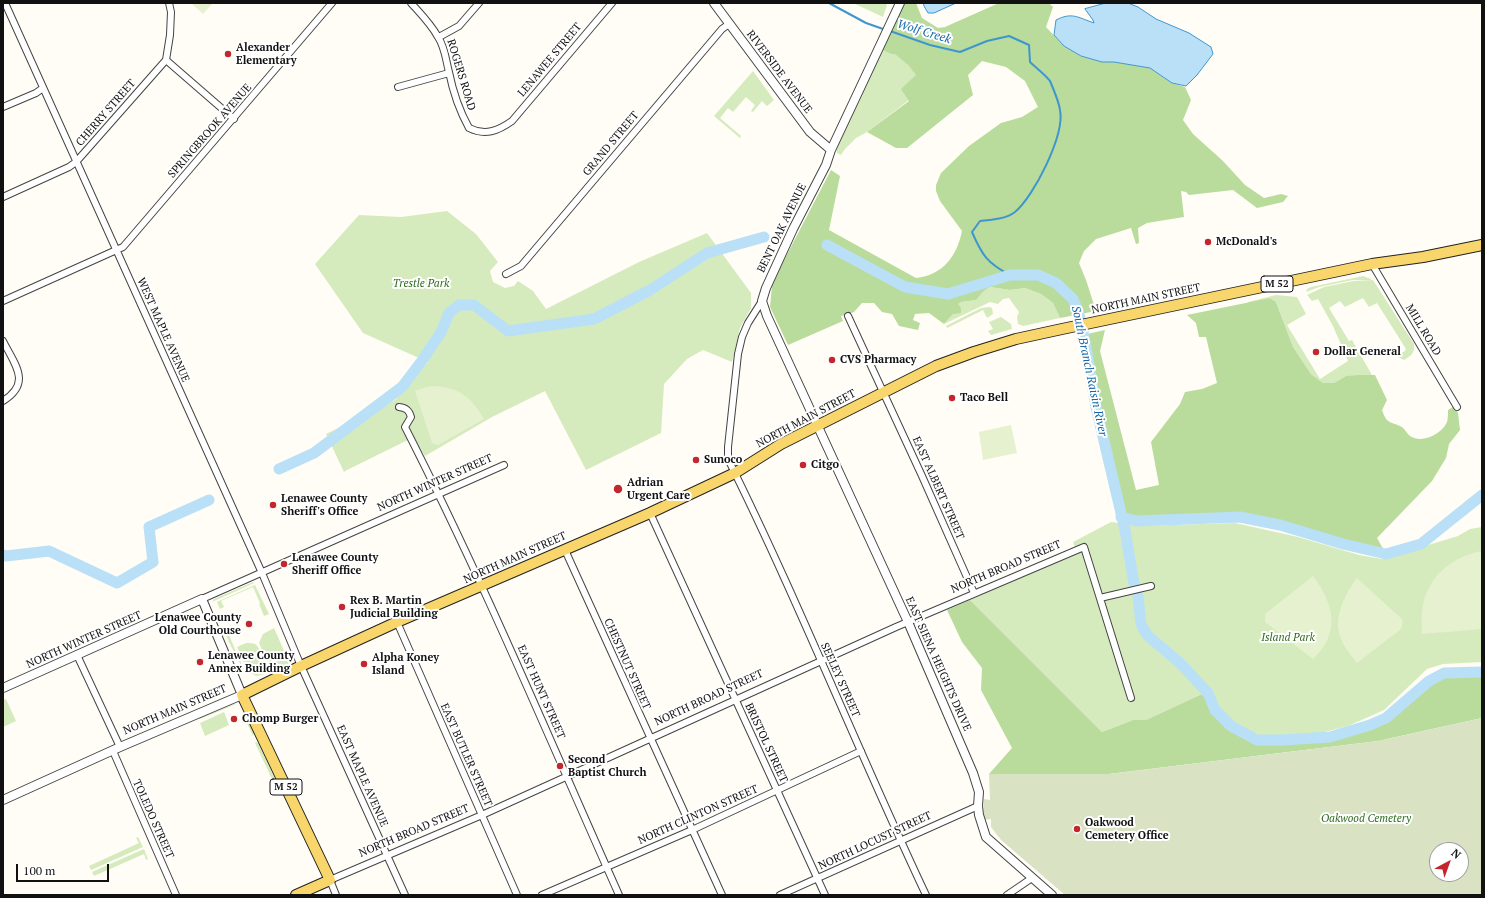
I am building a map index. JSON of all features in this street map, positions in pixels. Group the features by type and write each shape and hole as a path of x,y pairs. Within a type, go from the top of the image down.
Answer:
{"main road":[{"name":"NORTH MAIN STREET","path":"242,695 396,622 483,586 650,513 735,473 781,444 817,425 936,366 974,352 1016,339 1098,321 1372,264 1423,257 1482,245"},
{"name":"M 52","path":"242,695 330,880"},
{"name":"NORTH BROAD STREET","path":"296,895 330,880"}],"street":[{"name":"WEST MAPLE AVENUE","path":"5,3 262,573 301,666"},
{"path":"169,3 171,12 170,35 166,60 234,119"},
{"name":"SPRINGBROOK AVENUE","path":"3,301 123,247 332,3"},
{"name":"ROGERS ROAD","path":"411,3 425,18 439,37 446,56 457,103 469,128 482,132 501,128"},
{"path":"439,37 459,26 479,3"},
{"name":"LENAWEE STREET","path":"501,128 512,121 612,3"},
{"name":"RIVERSIDE AVENUE","path":"714,3 810,132 831,150"},
{"name":"BENT OAK AVENUE","path":"735,473 728,459 728,447 738,354 742,338 748,323 762,301 766,288 783,250 826,165 831,150 900,3"},
{"name":"GRAND STREET","path":"506,274 521,266 717,35 729,24"},
{"name":"CHERRY STREET","path":"3,197 69,167 76,162 166,60"},
{"path":"398,87 449,74"},
{"path":"3,107 36,93 43,88"},
{"name":"MILL ROAD","path":"1372,264 1457,407"},
{"name":"EAST SIENA HEIGHTS DRIVE","path":"762,301 767,316 908,622 973,773 979,792 979,816 986,837 1052,895"},
{"name":"EAST ALBERT STREET","path":"848,316 974,593"},
{"path":"3,341 20,376 17,389 11,396 3,401"},
{"name":"EAST HUNT STREET","path":"399,407 405,408 409,412 411,417 405,427 439,493 483,586 619,895"},
{"name":"NORTH WINTER STREET","path":"3,688 346,534 504,465"},
{"name":"SEELEY STREET","path":"735,473 802,618 900,840 926,895"},
{"name":"BRISTOL STREET","path":"650,513 825,895"},
{"name":"NORTH BROAD STREET","path":"330,880 482,815 908,622 1084,547 1131,698"},
{"name":"CHESTNUT STREET","path":"565,550 722,895"},
{"path":"1100,598 1151,586"},
{"path":"202,599 242,695"},
{"name":"EAST BUTLER STREET","path":"396,622 517,895"},
{"name":"TOLEDO STREET","path":"77,655 176,895"},
{"name":"EAST MAPLE AVENUE","path":"301,666 405,895"},
{"name":"NORTH MAIN STREET","path":"3,800 116,749 242,695"},
{"name":"NORTH CLINTON STREET","path":"542,895 692,830 860,750"},
{"name":"NORTH LOCUST STREET","path":"780,895 978,806"},
{"path":"1007,895 1032,878"},
{"path":"330,880 336,895"}],"green space":[{"path":"191,3 213,3 203,14"},
{"path":"853,3 885,3 887,5 883,17"},
{"path":"904,3 916,3 922,18 938,28 945,27 999,3 1049,3 1053,7 1046,27 1064,46 1081,56 1102,62 1114,62 1150,68 1172,83 1185,87 1191,100 1183,120 1193,134 1223,161 1245,185 1264,198 1281,194 1288,196 1283,202 1257,208 1233,190 1189,195 1186,192 1181,191 1184,217 1147,223 1138,228 1139,243 1136,244 1131,228 1096,239 1084,251 1079,263 1096,311 1060,318 1053,303 1041,294 1025,288 1010,290 990,287 976,300 961,302 958,304 961,308 961,313 953,314 944,324 929,313 915,314 913,320 920,323 918,330 899,326 892,314 882,312 874,303 862,303 854,312 841,316 843,321 788,345 770,307 772,286 831,170 840,176 829,230 916,278 926,276 934,273 947,263 960,240 962,231 940,201 936,191 936,185 941,173 969,146 1001,123 1022,117 1038,107 1025,81 1006,67 982,61 968,75 973,95 907,148 896,148 867,132 909,101 901,89 916,75 908,65 895,54 882,50"},
{"path":"882,50 891,54 895,53 917,75 909,100 867,132 856,138 841,155 837,153 836,149"},
{"path":"753,71 774,100 767,106 762,101 753,112 751,111 755,105 746,97 733,112 728,108 720,118 741,136 740,138 714,116"},
{"name":"Trestle Park","path":"447,211 476,234 498,262 490,271 493,282 505,288 514,286 518,281 533,291 546,309 639,262 707,233 751,293 751,308 740,328 732,362 703,350 687,359 664,384 661,433 586,470 545,391 492,417 425,456 414,437 344,472 326,434 395,400 428,362 363,333 315,264 359,215 401,217"},
{"path":"1363,276 1371,280 1353,280 1319,287 1306,292 1307,289 1311,287"},
{"path":"1373,280 1414,344 1413,352 1411,356 1404,360 1396,356 1406,349 1377,303 1369,307 1363,298 1345,307 1340,301 1329,308 1349,341 1352,340 1372,375 1346,376 1334,383 1323,383 1311,374 1293,347 1276,302 1270,298 1248,304 1248,302 1276,295 1297,297 1306,314 1287,325 1320,379 1348,361 1333,326 1318,299 1312,301 1307,295 1324,287 1354,281"},
{"path":"990,287 1010,290 1025,288 1041,294 1053,303 1060,318 1023,326 1018,324 1017,317 1019,312 1009,298 1003,299 998,304 990,302 944,324 953,314 958,304 961,302 976,300"},
{"path":"1270,298 1276,302 1293,347 1311,374 1323,383 1334,383 1346,376 1375,375 1387,400 1382,410 1386,418 1390,422 1402,427 1409,435 1415,438 1426,438 1441,430 1447,422 1448,410 1453,407 1458,413 1460,430 1449,444 1446,458 1432,481 1377,538 1386,554 1240,517 1136,521 1121,517 1096,407 1083,335 1105,330 1100,351 1136,490 1159,485 1151,442 1180,404 1185,392 1202,389 1217,383 1206,337 1199,337 1196,323 1187,315"},
{"path":"981,308 992,308 993,314 987,318 983,310 947,328 946,326"},
{"path":"1001,317 1011,324 1012,329 991,335 988,331 993,329 989,322"},
{"path":"435,386 452,389 464,395 475,405 484,419 438,445 432,443 415,391 426,387"},
{"path":"1011,425 1017,453 983,460 979,432"},
{"name":"Island Park","path":"1111,522 1137,526 1235,523 1298,537 1359,555 1382,559 1458,536 1470,529 1482,527 1482,662 1443,664 1427,669 1384,710 1348,726 1309,736 1279,739 1257,738 1243,731 1202,694 1146,720 1133,720 1102,732 970,600 1077,554 1073,542"},
{"path":"1482,551 1482,629 1422,634 1424,599 1434,579 1450,564 1460,558"},
{"path":"1313,576 1326,597 1330,608 1331,629 1328,639 1322,649 1313,659 1265,622 1265,614"},
{"path":"1357,578 1403,620 1401,629 1357,663 1346,649 1339,633 1338,626 1342,604"},
{"path":"253,582 254,583 212,602 214,599"},
{"path":"255,585 269,614 264,616 253,587 221,601 224,607 220,609 217,602"},
{"path":"970,600 1102,732 1133,720 1146,720 1202,694 1208,693 1215,710 1231,726 1257,740 1330,737 1370,725 1386,718 1429,681 1444,673 1482,673 1482,718 1378,741 1109,774 989,774 1012,748 981,690 982,668 962,642 947,610"},
{"path":"274,628 289,662 288,664 275,669 266,658 259,643 263,634"},
{"path":"229,635 244,670 226,636"},
{"path":"246,643 255,644 259,649 264,663 265,674 256,676 248,671 237,647"},
{"path":"6,699 16,721 3,727 3,700"},
{"path":"236,704 200,719 199,718"},
{"path":"224,712 229,725 205,736 200,723"},
{"path":"245,712 254,733 253,736 242,713"},
{"name":"Oakwood Cemetery","path":"1482,718 1482,895 1065,895 1001,840 991,827 991,819 983,820 984,799 990,800 989,774 1109,774 1378,741"},
{"path":"255,743 258,743 280,790 279,794"},
{"path":"138,837 143,847 91,870 89,866 139,843 136,838"},
{"path":"144,849 148,859 146,860 144,854 94,876 92,872"}],"water":[{"path":"924,3 956,3 934,13 928,13"},
{"path":"1106,3 1128,3 1138,7 1156,19 1189,33 1211,47 1213,54 1197,75 1186,86 1172,83 1150,68 1114,62 1102,62 1081,56 1064,46 1054,35 1056,20 1066,16 1075,16 1094,23 1085,9"}],"waterway":[{"name":"Wolf Creek","path":"829,3 866,23 886,30"},
{"name":"Wolf Creek","path":"890,31 930,45 960,52 987,41 1009,36 1029,45 1030,62 1050,81 1060,110 1060,121 1058,134 1053,149 1039,179 1031,193 1015,212 1003,218 980,221 972,232 986,258 1010,275"},
{"name":"South Branch Raisin River","path":"279,469 314,453 402,387 441,332 449,313 459,305 474,305 508,331 594,319 650,290 707,253 764,237"},
{"name":"South Branch Raisin River","path":"827,245 905,287 948,294 1010,275 1038,275 1056,283 1073,299 1079,314 1085,342 1096,407 1125,530 1134,584"},
{"name":"South Branch Raisin River","path":"1121,517 1136,521 1240,517 1280,525 1343,544 1386,554 1421,544 1482,495"},
{"name":"South Branch Raisin River","path":"3,555 6,556 49,551 117,583 153,562 149,527 209,500"},
{"name":"South Branch Raisin River","path":"1138,596 1141,624 1147,635 1180,663 1208,693 1215,710 1231,726 1257,740 1330,737 1370,725 1386,718 1429,681 1444,673 1482,672"}],"place":[{"name":"Alexander Elementary","path":"228,54"},
{"name":"McDonald's","path":"1208,242"},
{"name":"Dollar General","path":"1316,352"},
{"name":"CVS Pharmacy","path":"832,360"},
{"name":"Taco Bell","path":"952,398"},
{"name":"Sunoco","path":"696,460"},
{"name":"Citgo","path":"803,465"},
{"name":"Adrian Urgent Care","path":"618,489"},
{"name":"Lenawee County Sheriff's Office","path":"273,505"},
{"name":"Lenawee County Sheriff Office","path":"284,564"},
{"name":"Rex B. Martin Judicial Building","path":"342,607"},
{"name":"Lenawee County Old Courthouse","path":"249,624"},
{"name":"Lenawee County Annex Building","path":"200,662"},
{"name":"Alpha Koney Island","path":"364,664"},
{"name":"Chomp Burger","path":"234,719"},
{"name":"Second Baptist Church","path":"560,766"},
{"name":"Oakwood Cemetery Office","path":"1077,829"}]}
